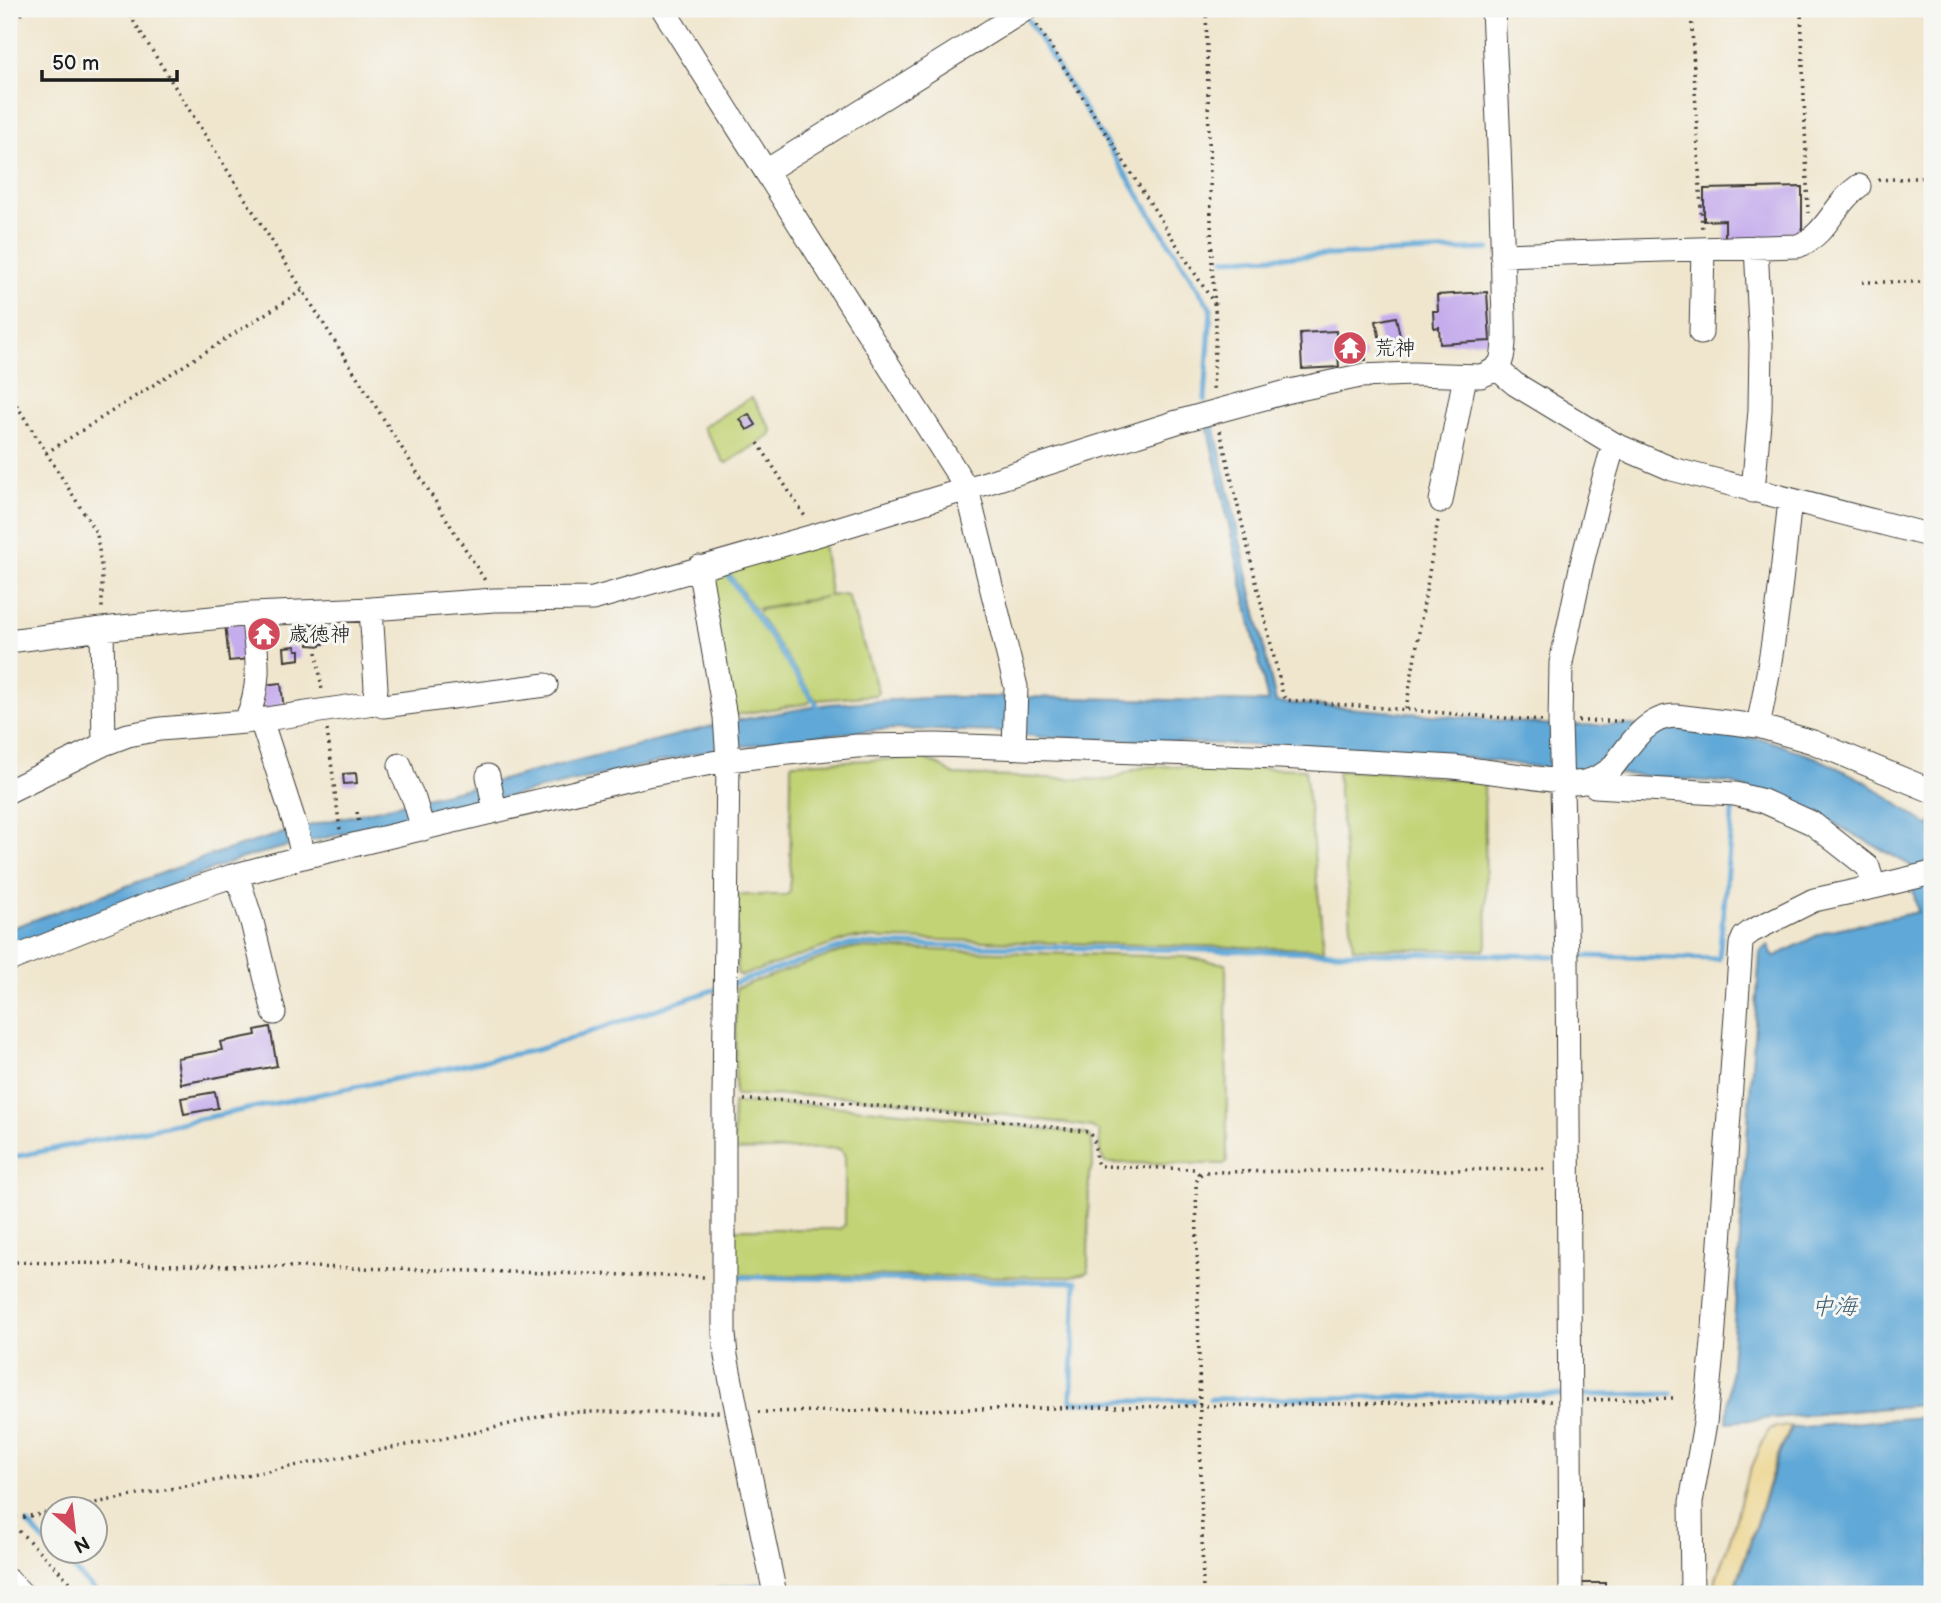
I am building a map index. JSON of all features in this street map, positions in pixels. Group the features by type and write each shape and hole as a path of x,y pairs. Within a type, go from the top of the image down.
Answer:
{"street":[{"path":"663,9 967,489 1016,687 1014,743"},
{"path":"9,641 252,614 494,600 593,599 967,489 1177,422 1215,417 1290,391 1360,376 1481,376 1501,362 1503,345 1493,9"},
{"path":"766,172 1026,13"},
{"path":"1502,255 1798,246 1818,235 1849,193 1860,186"},
{"path":"1753,491 1760,410 1761,344 1756,247"},
{"path":"1701,333 1703,249"},
{"path":"1496,368 1516,384 1615,444 1672,469 1932,536"},
{"path":"1441,501 1465,376"},
{"path":"1572,1594 1567,958 1560,663 1598,499 1615,444"},
{"path":"1758,726 1779,607 1790,500"},
{"path":"699,567 725,717 728,756 724,1100 725,1345 775,1594"},
{"path":"371,609 376,688 374,703"},
{"path":"252,614 257,654 253,721 296,827 302,854"},
{"path":"102,629 104,744"},
{"path":"9,791 128,735 160,729 253,721 374,703 383,706 546,685"},
{"path":"9,960 147,905 491,793 647,775 728,756 857,746 1014,743 1454,767 1594,779 1611,769 1649,724 1676,716 1758,726 1813,742 1932,791"},
{"path":"400,765 419,816"},
{"path":"1594,779 1595,786 1735,794 1763,801 1812,823 1868,867 1864,889"},
{"path":"237,875 252,922 274,1013"},
{"path":"1692,1594 1691,1502 1705,1423 1713,1342 1741,944 1744,937 1752,931 1814,900 1921,876"},
{"path":"9,1581 22,1594"}],"path":[{"path":"9,22 29,9"},
{"path":"126,9 494,600"},
{"path":"1206,9 1212,263 1216,307 1215,417 1284,697 1286,700 1550,722 1626,721 1649,724"},
{"path":"1691,9 1703,249"},
{"path":"1801,9 1809,242"},
{"path":"1026,13 1216,307"},
{"path":"1860,186 1875,180 1932,177"},
{"path":"1862,282 1932,282"},
{"path":"46,453 303,290"},
{"path":"9,393 97,534 102,573 102,629"},
{"path":"758,443 817,534"},
{"path":"1406,710 1441,501"},
{"path":"317,652 338,817"},
{"path":"724,1100 818,1101 914,1109 1089,1132 1095,1140 1096,1162 1099,1166 1194,1169 1200,1175"},
{"path":"1203,1594 1196,1182 1200,1175 1206,1172 1569,1169"},
{"path":"9,1262 724,1278"},
{"path":"108,1501 477,1432 558,1412 737,1412 1673,1398"},
{"path":"9,1519 38,1514"},
{"path":"9,1519 82,1594"}],"green space":[{"path":"750,398 772,430 771,435 727,463 724,462 703,427"},
{"path":"823,543 829,596 848,596 878,691 876,695 815,699 757,613 759,610 825,597 754,609 726,568"},
{"path":"722,569 810,698 809,703 734,715 706,571"},
{"path":"923,758 954,775 1110,780 1150,766 1305,769 1324,948 851,938 741,976 737,973 737,895 786,895 790,892 791,765"},
{"path":"1337,771 1398,772 1484,783 1487,945 1484,950 1353,948"},
{"path":"851,948 1186,957 1226,964 1227,1161 1225,1164 1105,1163 1100,1152 1099,1132 1092,1127 919,1103 839,1096 735,1095 736,988"},
{"path":"733,1103 817,1105 914,1113 1086,1134 1092,1140 1093,1166 1089,1174 1088,1272 1071,1277 736,1275 733,1230 839,1229 845,1225 845,1157 837,1148 734,1151"}],"sand":[{"path":"1778,1426 1791,1427 1777,1457 1733,1594 1714,1594 1716,1579 1746,1480 1766,1435 1770,1429"}],"water":[{"path":"1212,423 1276,702 1553,725 1629,725 1767,740 1817,758 1865,781 1929,826 1932,822 1932,870 1913,875 1910,865 1817,814 1730,783 1547,768 1424,752 890,729 708,751 289,846 239,859 9,949 9,929 217,853 300,828 728,722 829,704 943,697 1268,702 1207,425"},
{"name":"中海","path":"1932,877 1932,1404 1727,1422 1760,952 1768,945 1774,957 1826,931 1918,912 1911,882"},
{"path":"1932,1416 1932,1594 1734,1594 1778,1457 1792,1428"}],"building":[{"path":"1802,187 1802,239 1725,242 1725,220 1704,221 1704,189"},
{"path":"1487,292 1490,341 1440,344 1439,327 1434,328 1433,311 1438,311 1437,295"},
{"path":"1396,317 1403,351 1383,355 1376,321"},
{"path":"1336,331 1339,367 1302,369 1300,333"},
{"path":"1365,352 1366,360 1358,361 1357,353"},
{"path":"749,414 756,425 747,430 740,419"},
{"path":"245,621 249,659 229,661 225,623"},
{"name":"歳徳神","path":"268,625 269,642 259,643 258,626"},
{"path":"311,625 321,625 324,644 321,646 309,645"},
{"path":"296,646 296,650 300,650 300,659 285,661 284,647"},
{"path":"281,683 284,711 264,712 262,685"},
{"path":"356,773 357,783 344,784 343,774"},
{"path":"270,1027 277,1066 181,1084 177,1058 222,1050 220,1042 256,1035 255,1030"},
{"path":"215,1092 218,1108 184,1114 181,1098"},
{"path":"1581,1583 1605,1583 1605,1594 1581,1594"}],"waterway":[{"path":"1026,17 1211,309 1205,400"},
{"path":"1224,259 1489,249"},
{"path":"724,569 821,711"},
{"path":"1579,956 1719,959 1733,805"},
{"path":"732,984 851,944 1556,956"},
{"path":"9,1158 540,1049 719,988"},
{"path":"730,1277 1076,1282 1071,1402 1195,1400"},
{"path":"1585,1395 1672,1394"},
{"path":"1210,1399 1561,1395"},
{"path":"9,1505 12,1508"},
{"path":"27,1523 38,1534"},
{"path":"68,1564 98,1594"},
{"path":"684,1594 767,1584"}],"place":[{"name":"荒神","path":"1350,348"},
{"name":"歳徳神","path":"264,634"}]}
